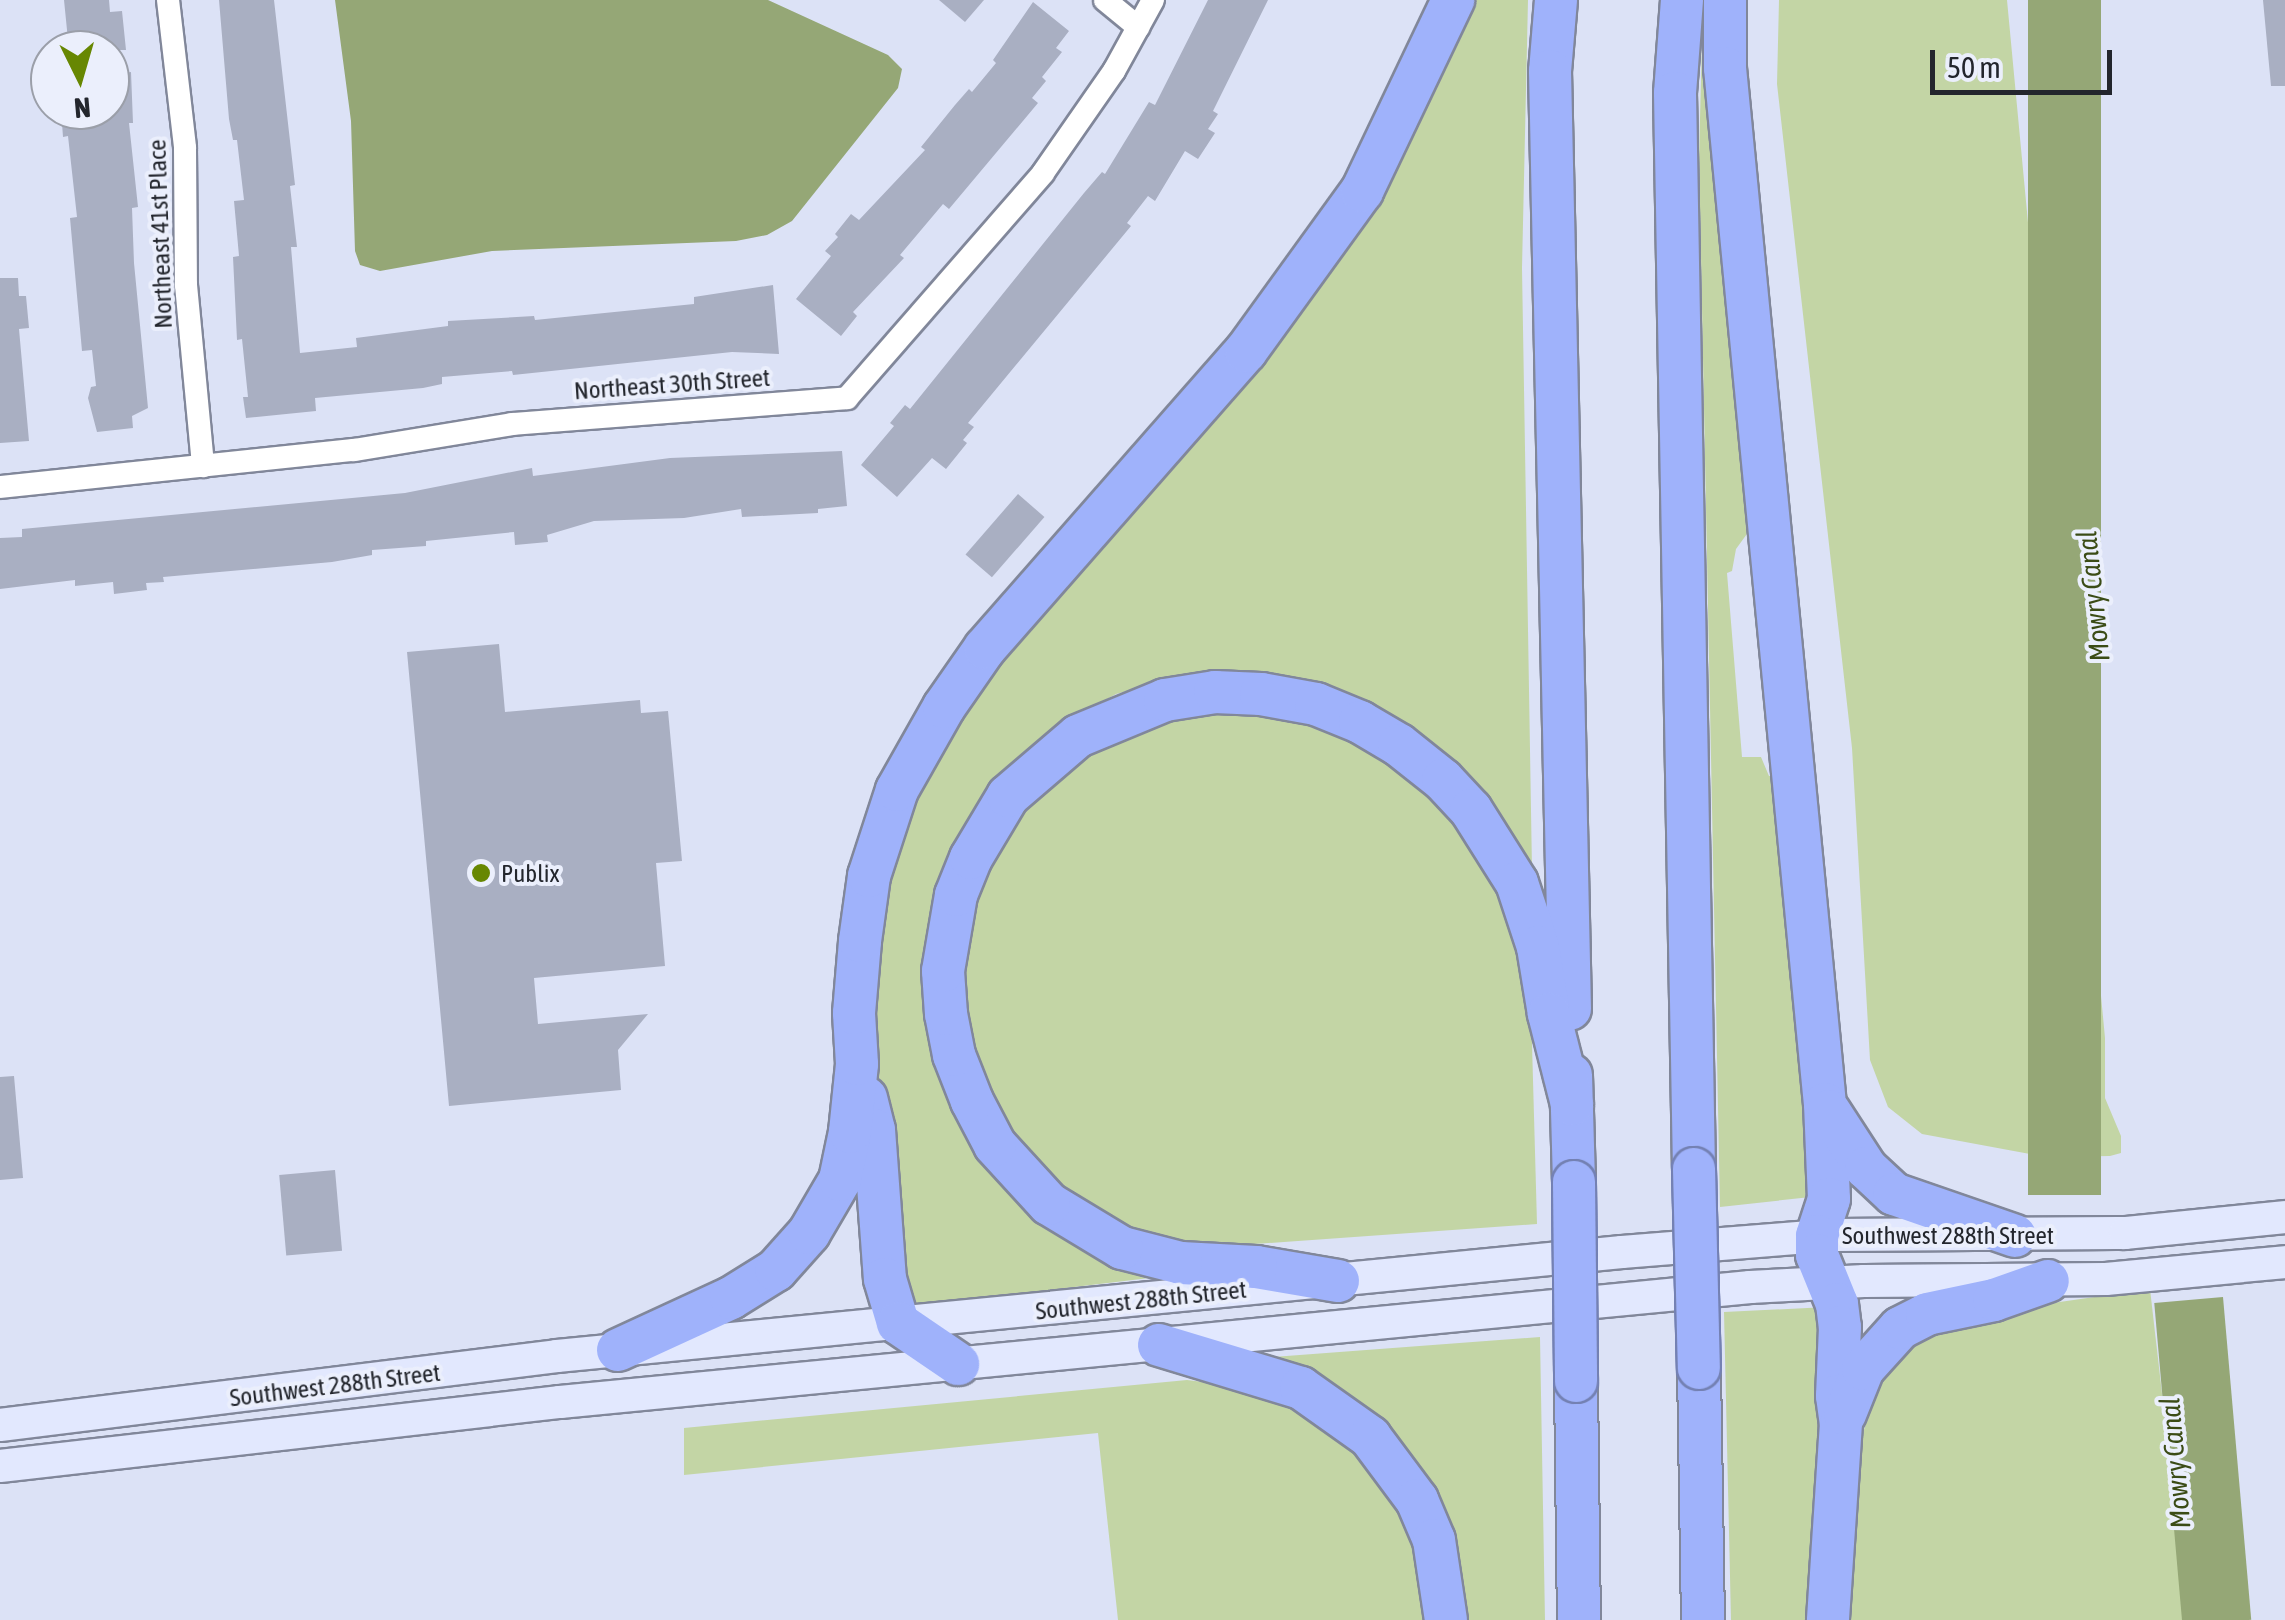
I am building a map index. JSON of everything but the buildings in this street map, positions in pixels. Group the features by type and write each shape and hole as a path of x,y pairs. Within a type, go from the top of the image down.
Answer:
{"highway":[{"path":"618,1350 731,1298 776,1270 809,1233 840,1180 850,1132 857,1064 854,1013 869,876 884,819 944,707 986,648 1246,350 1362,191 1454,0"},
{"path":"1556,0 1550,71 1574,1182 1578,1620"},
{"path":"1682,0 1676,93 1703,1620"},
{"path":"1725,0 1725,68 1825,1104 1829,1199 1817,1236 1826,1282 1839,1317 1836,1396 1841,1424 1828,1620"},
{"path":"1338,1281 1256,1267 1182,1263 1122,1248 1049,1204 995,1145 972,1102 954,1055 946,1014 944,971 956,895 971,858 1008,796 1078,736 1165,700 1215,692 1261,694 1316,704 1360,722 1399,745 1443,780 1470,810 1517,884 1538,947 1549,1014 1572,1104"},
{"path":"857,1064 874,1130 885,1280 898,1324 958,1364"},
{"path":"1825,1104 1866,1168 1894,1194 2015,1236"},
{"path":"1841,1424 1862,1369 1900,1328 1926,1314 1994,1300 2048,1281"},
{"path":"1159,1345 1301,1388 1370,1437 1417,1500 1434,1540 1446,1620"}],"main road":[{"name":"Southwest 288th Street","path":"0,1425 618,1350 1817,1236 2125,1233 2285,1217"},
{"name":"Southwest 288th Street","path":"0,1466 560,1402 1826,1282 2048,1281 2285,1262"}],"street":[{"name":"Northeast 41st Place","path":"168,0 185,148 186,286 204,466"},
{"path":"1106,0 1138,27"},
{"name":"Northeast 30th Street","path":"0,487 354,450 512,424 847,398 1043,173 1154,0"}],"shaded area":[{"path":"1465,0 1528,0 1522,268 1532,870 1514,835 1430,741 1355,698 1187,675 1116,694 1050,731 999,780 943,885 960,1106 1166,1276 908,1307 878,1085 875,992 887,894 906,828 928,776 953,730 1011,650 1265,355"},
{"path":"1703,0 1709,0 1752,527 1736,549 1732,571 1727,573 1742,757 1761,757 1769,776 1779,775 1820,1196 1720,1207 1699,158"},
{"path":"1779,0 2007,0 2105,1038 2105,1098 2121,1136 2121,1153 2046,1157 1922,1134 1888,1107 1870,1060 1852,748 1777,84"},
{"path":"1239,712 1329,730 1385,759 1437,803 1493,881 1517,942 1531,1008 1537,1224 1170,1250 1108,1228 1006,1140 960,1025 968,906 1015,814 1083,757 1151,724"},
{"path":"2150,1289 2188,1620 1846,1620 1858,1449 1889,1348 1969,1315"},
{"path":"1827,1307 1817,1620 1731,1620 1724,1312"},
{"path":"1540,1337 1545,1620 1462,1620 1447,1537 1273,1357"},
{"path":"1187,1380 1267,1390 1347,1433 1410,1515 1437,1620 1118,1620 1098,1433 684,1475 684,1428"}],"water":[{"path":"335,0 768,0 888,55 902,69 898,88 792,221 767,235 736,241 492,251 380,271 360,265 355,251 351,121"},
{"name":"Mowry Canal","path":"2028,0 2101,0 2101,1195 2028,1195"},
{"name":"Mowry Canal","path":"2223,1297 2251,1620 2182,1620 2154,1303"}],"place":[{"name":"Publix","path":"481,873"}]}
